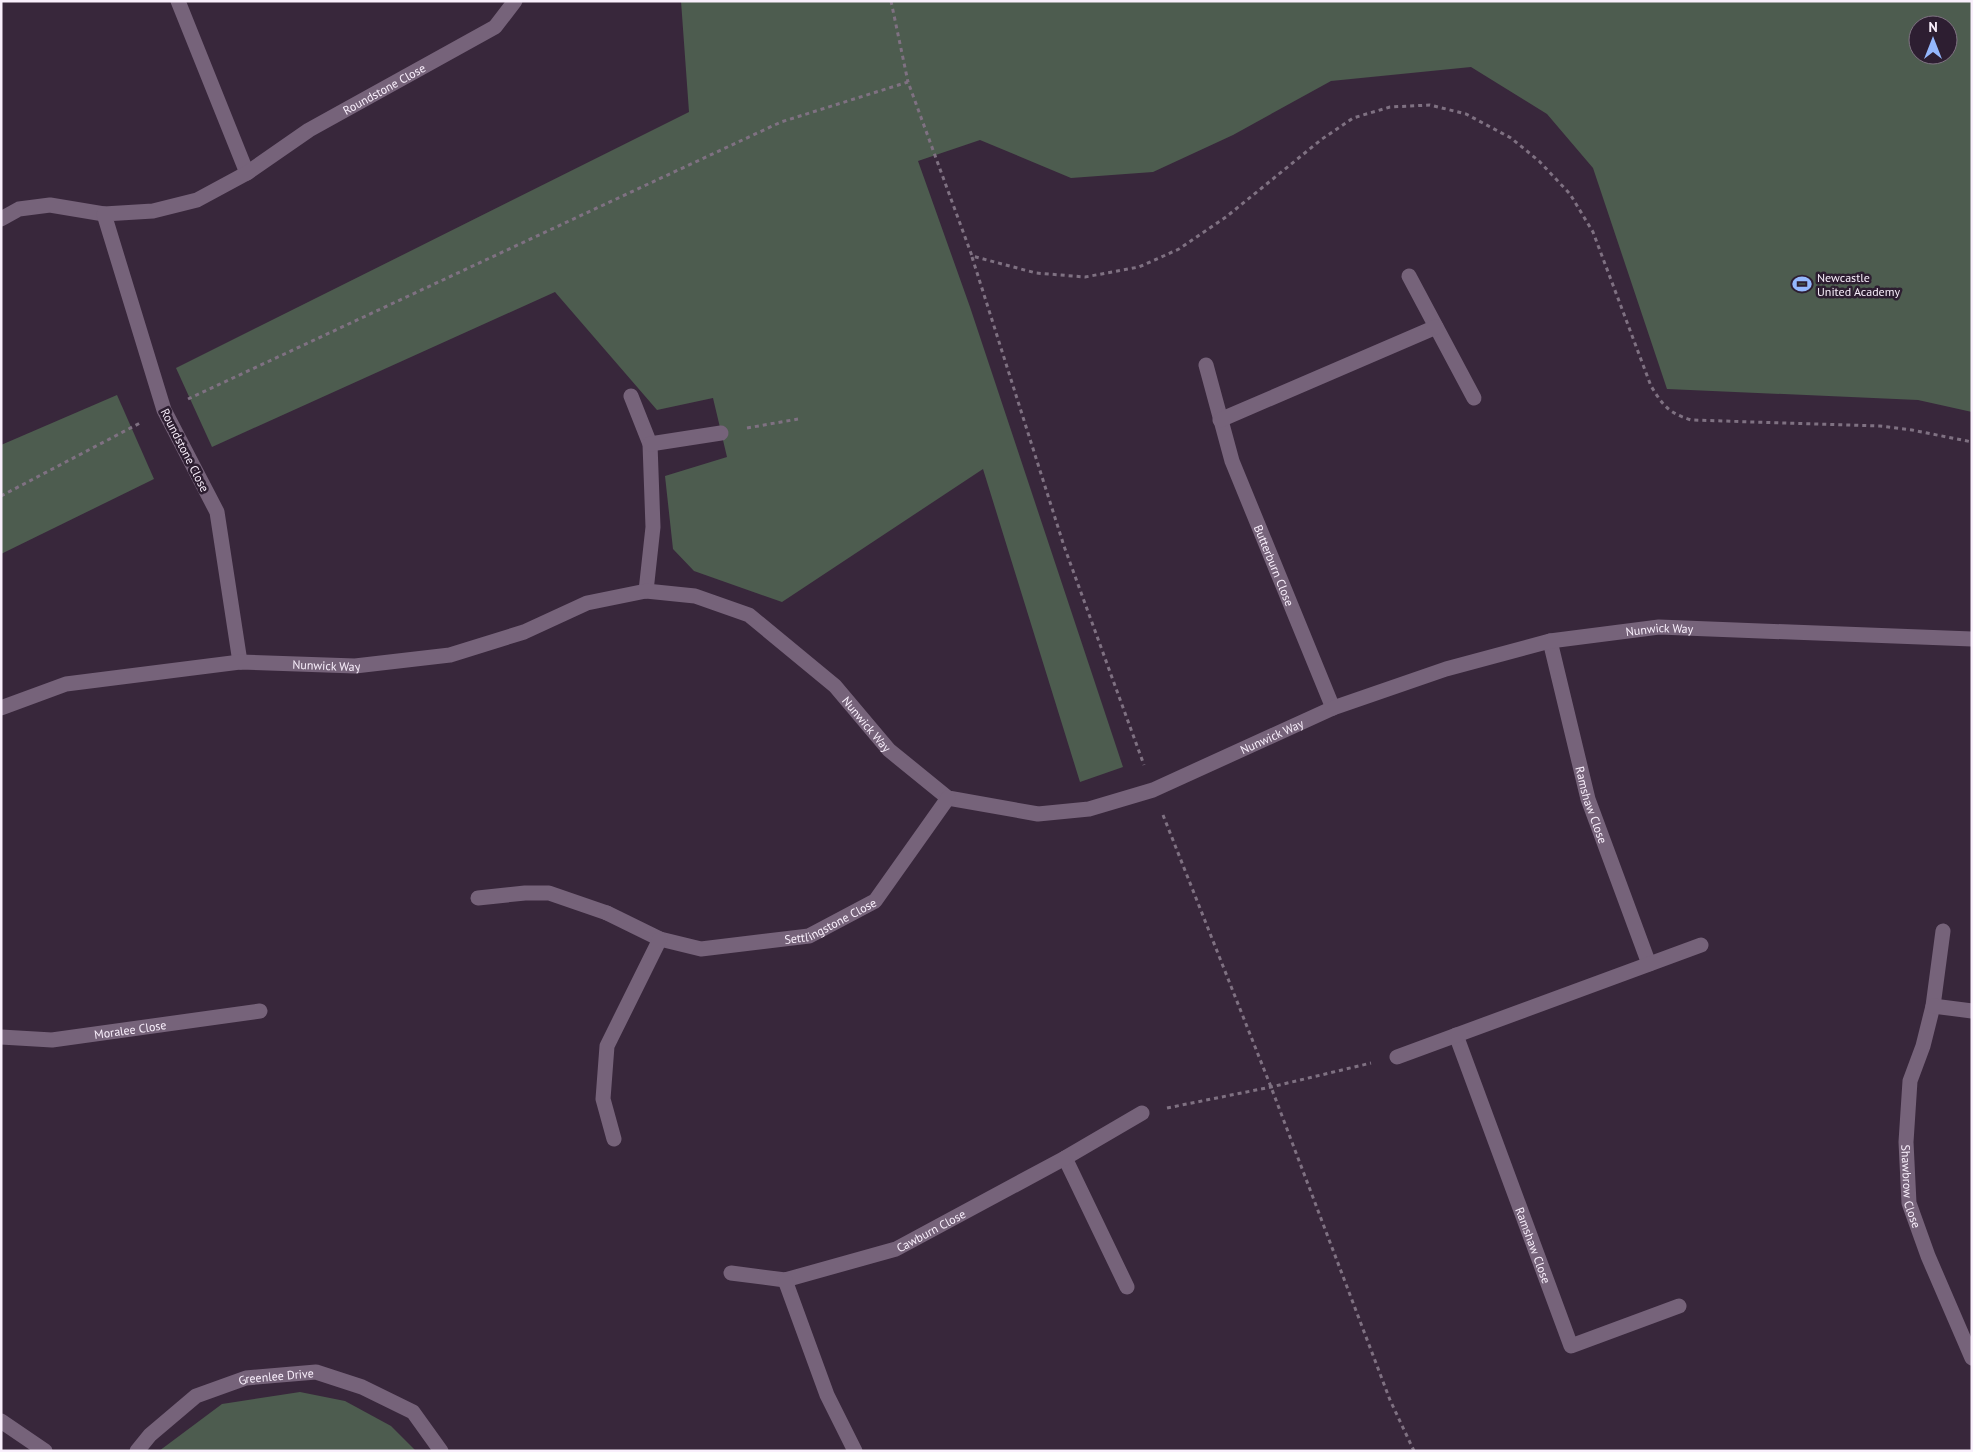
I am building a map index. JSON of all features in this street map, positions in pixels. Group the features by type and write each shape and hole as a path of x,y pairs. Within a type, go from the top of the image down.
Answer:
{"street":[{"path":"178,1 247,173"},
{"name":"Roundstone Close","path":"1,220 19,209 50,205 104,214 153,211 197,200 247,173 309,130 495,27 516,1"},
{"name":"Roundstone Close","path":"104,214 164,410 217,512 240,662"},
{"path":"1409,276 1474,398"},
{"path":"1220,420 1436,327"},
{"name":"Butterburn Close","path":"1206,365 1232,461 1333,708"},
{"path":"631,396 650,444 653,527 646,591"},
{"path":"650,444 721,433"},
{"name":"Nunwick Way","path":"1,708 66,684 240,662 355,666 450,656 524,632 587,603 646,591 695,596 749,615 834,686 889,750 948,798 1038,814 1088,810 1153,790 1333,708 1446,669 1550,641 1659,627 1972,639"},
{"name":"Ramshaw Close","path":"1550,641 1588,799 1649,964"},
{"name":"Settlingstone Close","path":"478,898 525,893 549,893 607,913 660,939 701,949 809,936 875,901 948,798"},
{"name":"Shawbrow Close","path":"1943,931 1933,1006 1910,1081 1906,1142 1909,1203 1928,1256 1972,1358"},
{"path":"614,1139 602,1099 607,1046 660,939"},
{"path":"1397,1057 1701,945"},
{"path":"1933,1006 1972,1012"},
{"name":"Moralee Close","path":"1,1037 52,1040 260,1011"},
{"name":"Ramshaw Close","path":"1456,1035 1571,1346 1679,1306"},
{"name":"Cawburn Close","path":"731,1273 785,1280 896,1250 1065,1158 1142,1113"},
{"path":"1065,1158 1127,1287"},
{"path":"785,1280 827,1395 855,1451"},
{"name":"Greenlee Drive","path":"137,1451 150,1435 196,1396 246,1378 316,1372 362,1386 413,1412 441,1451"},
{"path":"1,1421 45,1451"}],"path":[{"path":"891,1 908,82 972,256 1064,546 1153,790 1271,1087 1390,1400 1414,1451"},
{"path":"1,496 164,410 781,122 908,82"},
{"path":"972,256 1036,273 1085,277 1139,267 1179,249 1226,217 1322,139 1353,118 1390,107 1430,105 1466,114 1511,138 1540,161 1570,194 1593,232 1651,386 1661,403 1673,414 1690,420 1880,426 1912,430 1972,442"},
{"path":"721,433 798,419"},
{"path":"1142,1113 1271,1087 1397,1057"}],"green space":[{"path":"681,1 1972,1 1972,412 1918,400 1667,389 1593,168 1547,114 1471,67 1331,81 1233,135 1153,172 1071,178 980,140 918,161 970,307 1123,767 1080,782 983,469 782,602 694,571 673,549 665,476 727,457 713,398 657,410 555,292 212,447 176,368 689,112"},
{"path":"117,395 154,479 1,554 1,445"},
{"path":"300,1392 345,1401 391,1426 416,1451 159,1451 222,1404"}],"place":[{"name":"Newcastle United Academy","path":"1802,284"}]}
